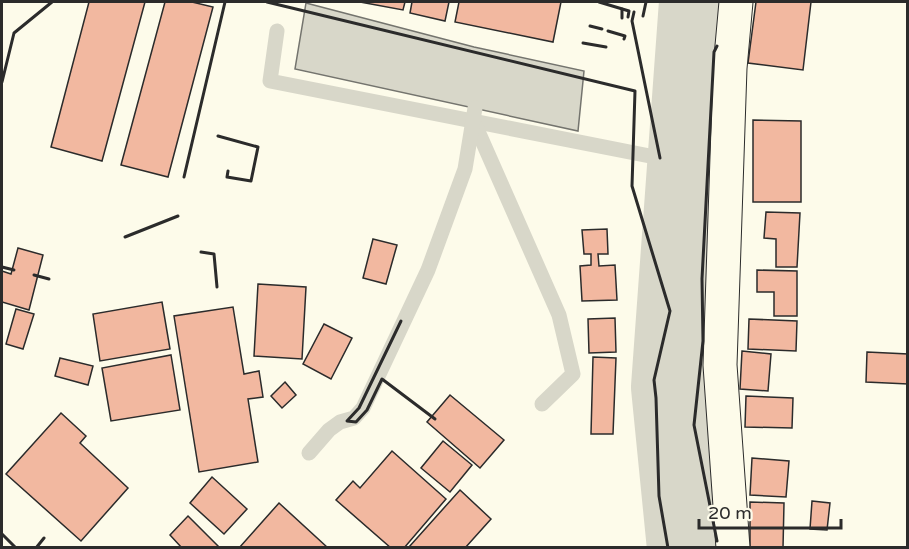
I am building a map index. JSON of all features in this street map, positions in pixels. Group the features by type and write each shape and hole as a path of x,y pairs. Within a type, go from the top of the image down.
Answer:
{"street":[{"path":"733,548 720,366 730,68 736,2"}],"shaded area":[{"path":"306,3 474,47 584,71 578,131 295,69"}],"building":[{"path":"89,2 145,2 102,161 51,147"},
{"path":"165,2 192,2 213,7 168,177 121,165"},
{"path":"360,2 405,2 403,10"},
{"path":"412,2 449,2 445,21 410,13"},
{"path":"459,2 561,2 553,42 455,22"},
{"path":"756,2 811,2 803,70 748,63"},
{"path":"753,120 801,121 801,202 753,202"},
{"path":"766,212 800,213 797,267 776,267 776,239 764,238"},
{"path":"607,229 608,254 598,254 599,266 615,265 617,300 582,301 580,266 591,265 591,254 584,254 582,230"},
{"path":"373,239 397,245 386,284 363,278"},
{"path":"18,248 43,255 29,310 2,302 2,271 11,274"},
{"path":"757,270 797,271 797,316 774,316 774,292 757,292"},
{"path":"258,284 306,287 302,359 254,356"},
{"path":"162,302 170,349 100,361 93,314"},
{"path":"233,307 244,374 259,371 263,397 248,399 258,462 199,472 174,316"},
{"path":"16,309 34,314 23,349 6,344"},
{"path":"615,318 616,352 589,353 588,319"},
{"path":"749,319 797,321 796,351 748,349"},
{"path":"324,324 352,338 331,379 303,364"},
{"path":"742,351 771,354 768,391 740,389"},
{"path":"867,352 908,354 908,384 866,382"},
{"path":"171,355 180,410 111,421 102,368"},
{"path":"593,357 616,358 613,434 591,434"},
{"path":"60,358 93,366 88,385 55,376"},
{"path":"285,382 296,395 282,408 271,396"},
{"path":"450,395 504,440 480,468 427,422"},
{"path":"746,396 793,398 792,428 745,427"},
{"path":"61,413 86,436 80,443 128,488 81,541 6,474"},
{"path":"443,441 472,465 450,492 421,468"},
{"path":"392,451 446,499 404,548 391,548 336,500 353,481 360,488"},
{"path":"752,458 789,461 786,497 750,495"},
{"path":"212,477 247,509 224,534 190,503"},
{"path":"460,490 491,519 465,548 410,548 409,547"},
{"path":"812,501 830,503 827,530 810,529"},
{"path":"750,502 784,503 783,548 750,548"},
{"path":"279,503 328,548 239,548"},
{"path":"188,516 220,548 182,548 170,535"}],"waterway":[{"path":"690,548 674,387 702,2"},
{"path":"277,31 270,81 660,158 692,146"},
{"path":"309,453 329,430 340,422 354,418 363,408 428,270 465,169 475,108"},
{"path":"473,120 559,315 573,374 542,404"}],"wall":[{"path":"2,82 14,33 52,2"},
{"path":"184,177 225,2"},
{"path":"267,2 635,91 632,186 670,311 654,380 659,496 668,548"},
{"path":"599,2 629,11 628,17"},
{"path":"643,16 646,2"},
{"path":"622,9 622,18"},
{"path":"634,12 632,21 660,158"},
{"path":"590,26 602,29"},
{"path":"608,31 625,36 624,39"},
{"path":"583,43 606,47"},
{"path":"717,46 714,52 702,279 703,341 694,425 717,541"},
{"path":"218,136 258,147 251,181 227,177 228,171"},
{"path":"125,237 178,216"},
{"path":"201,252 214,254 217,287"},
{"path":"2,267 14,270"},
{"path":"34,275 49,279"},
{"path":"401,321 359,408 347,421 356,422 367,410 382,379 435,419"},
{"path":"2,534 16,548"},
{"path":"36,548 44,538"}]}
